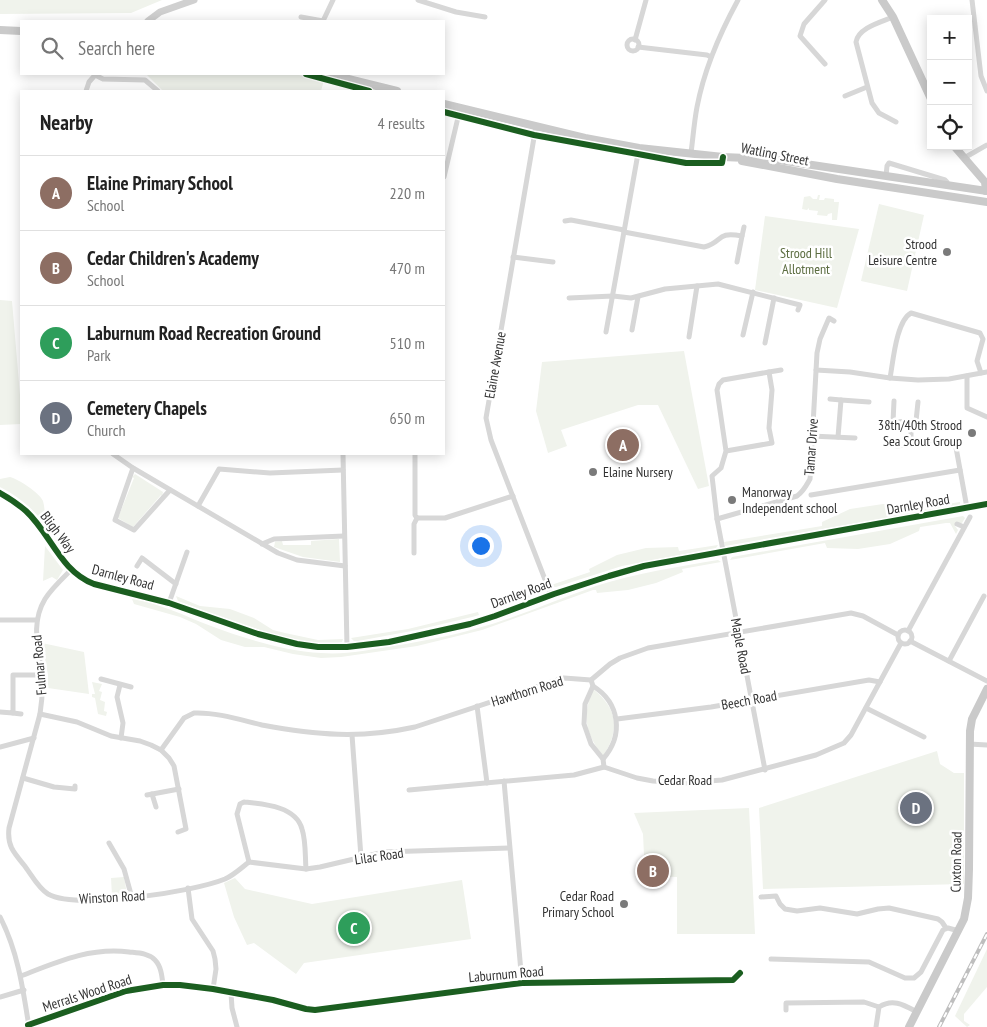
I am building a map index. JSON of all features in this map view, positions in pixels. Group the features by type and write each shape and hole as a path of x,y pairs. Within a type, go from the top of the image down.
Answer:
{"main road":[{"path":"156,18 194,0"},
{"path":"882,0 893,17 927,90"},
{"path":"0,30 20,32"},
{"path":"332,75 393,90"},
{"path":"445,104 585,138 639,148 723,157"},
{"path":"957,150 985,182 987,192"},
{"name":"Watling Street","path":"723,157 771,159 987,192"},
{"name":"Watling Street","path":"723,157 987,202"},
{"name":"Watling Street","path":"828,167 840,174 865,178 868,180 868,183"},
{"name":"Watling Street","path":"886,176 886,182 929,189 941,195"},
{"name":"Cuxton Road","path":"909,1027 964,919 968,898 969,744 972,719 987,688"}],"street":[{"path":"324,20 334,0"},
{"path":"418,0 456,12 485,17"},
{"path":"638,46 638,42 635,40 646,0"},
{"path":"691,153 697,108 711,57 738,0"},
{"path":"825,0 804,24 800,36 825,64"},
{"path":"972,0 981,76 987,91"},
{"path":"301,17 318,20"},
{"path":"893,17 864,30 856,38 856,46 872,103 879,113 896,122"},
{"path":"635,40 628,42 628,48 633,51 638,46"},
{"path":"638,46 711,57"},
{"path":"86,90 88,82 95,75"},
{"path":"97,75 103,79 136,80 143,77 157,90"},
{"path":"845,96 867,88"},
{"path":"445,173 460,109"},
{"name":"Elaine Avenue","path":"536,126 486,418 492,440 551,594"},
{"path":"964,158 987,145"},
{"path":"606,332 639,148"},
{"name":"Watling Street","path":"886,176 888,164 890,163 945,180 947,186"},
{"path":"565,221 571,220 704,246 711,245 720,236 728,234 742,236"},
{"path":"737,262 744,227"},
{"path":"738,254 746,256"},
{"path":"513,257 553,262"},
{"path":"570,298 638,297 655,291 718,284 753,292 799,307 807,306"},
{"path":"689,337 697,286"},
{"path":"743,335 753,292"},
{"path":"632,330 638,297"},
{"path":"765,343 774,298"},
{"path":"890,378 898,335 907,315 911,313 979,332 984,338 977,361 980,373"},
{"name":"Tamar Drive","path":"717,519 787,499 802,492 810,479 817,353 820,339 829,318 834,321"},
{"path":"769,372 772,390 769,428 772,443 726,451 717,390 719,384 723,380 769,372 781,370"},
{"path":"816,370 918,380 949,379 987,372"},
{"path":"967,376 967,408 987,418"},
{"path":"830,399 869,402"},
{"path":"838,437 841,400"},
{"path":"894,401 893,422 916,421 918,402"},
{"path":"911,421 911,444"},
{"path":"812,436 854,438"},
{"path":"897,446 950,440 955,442 967,508"},
{"name":"Maple Road","path":"726,451 721,468 712,476 717,519 765,770"},
{"path":"114,455 133,468 278,553 297,560 345,566"},
{"path":"343,455 347,647"},
{"path":"414,553 414,524 416,517 415,455"},
{"path":"133,468 115,520 134,530 170,490"},
{"path":"198,506 219,469 270,474 343,470"},
{"path":"811,495 960,470"},
{"name":"Bligh Way","path":"0,493 15,502 26,512 71,570"},
{"path":"416,517 445,518 513,496"},
{"name":"Darnley Road","path":"71,570 82,579 94,584 169,603 258,634 311,646 347,647 389,642 470,624 551,594 644,566 987,504"},
{"path":"908,632 970,517"},
{"path":"957,524 964,527"},
{"path":"262,544 274,539 344,536"},
{"path":"169,603 187,552"},
{"path":"136,566 142,558 176,584"},
{"name":"Fulmar Road","path":"9,828 34,738 43,693 36,637 37,620 45,598 71,570"},
{"path":"949,662 984,596"},
{"path":"604,759 591,744 584,724 585,704 592,683 610,664 633,652 851,613 863,616 898,635 901,643 907,644 910,641"},
{"path":"0,620 37,620"},
{"path":"898,635 901,632 908,632"},
{"path":"908,632 911,636 910,641"},
{"path":"910,641 987,681"},
{"name":"Cedar Road","path":"604,767 637,778 684,783 722,780 816,755 844,743 851,735 901,643"},
{"path":"13,713 13,675 42,674"},
{"name":"Hawthorn Road","path":"161,750 184,718 194,713 318,734 352,735 393,732 564,678 592,683"},
{"path":"101,679 132,687"},
{"name":"Beech Road","path":"617,719 711,707 870,680 880,682"},
{"path":"409,790 574,775 604,767 604,759 609,753 616,737 617,719 611,703 592,683"},
{"path":"120,684 117,697 123,723 122,738"},
{"path":"477,706 487,783"},
{"path":"866,708 924,737"},
{"path":"0,712 21,714"},
{"path":"40,714 78,722 122,738 140,741 161,750 174,766 186,829 178,832"},
{"path":"352,735 361,857"},
{"path":"0,747 34,738"},
{"path":"969,744 987,745"},
{"path":"23,778 64,789 75,789 75,786"},
{"path":"504,781 522,983"},
{"path":"156,807 150,795 178,789"},
{"path":"249,862 237,814 240,804 244,802 282,809 296,818 302,829 306,868"},
{"name":"Winston Road","path":"9,828 8,839 12,850 48,894 75,899 114,900 188,888 223,880 249,862"},
{"path":"109,843 124,869 132,898"},
{"name":"Lilac Road","path":"249,862 306,868 320,867 384,852 510,848"},
{"path":"188,888 192,919 215,959 216,968 213,989"},
{"path":"761,897 776,896 784,908 798,911 820,908 857,914 878,909 895,909 940,920 946,928"},
{"path":"0,917 8,934 22,976 28,1026"},
{"path":"946,928 959,931"},
{"path":"771,959 869,962 905,978 914,978 921,972 946,928"},
{"path":"22,976 76,955 89,952 121,951 146,954 151,957 159,966 163,985"},
{"name":"Laburnum Road","path":"273,1000 315,1010 522,983 733,980 740,973"},
{"name":"Merrals Wood Road","path":"28,1026 126,991 163,985 213,989 273,1000"},
{"path":"0,997 24,990"},
{"path":"231,993 232,1008 237,1027"},
{"path":"786,1010 786,1003 864,1002 879,1007 894,1002 917,1012"},
{"path":"876,1027 879,1007"}],"green space":[{"path":"0,0 162,0 131,13 0,14"},
{"path":"147,75 299,75 324,80 321,90 162,90"},
{"path":"818,195 820,195 819,200 824,200 825,198 834,199 834,202 839,202 837,220 832,220 832,213 827,216 817,215 818,211 809,210 809,208 807,210 802,209 804,197 810,196 813,199 817,199"},
{"path":"879,204 924,215 907,291 861,281"},
{"name":"Strood Hill Allotment","path":"765,216 859,229 837,308 755,290"},
{"path":"0,300 12,301 20,395 20,424 0,425"},
{"path":"684,351 709,486 698,489 658,405 638,405 561,430 567,446 548,453 536,411 542,362"},
{"path":"135,474 163,492 162,496 133,527 118,518 134,478 132,477"},
{"path":"10,477 18,480 41,498 44,504 46,526 25,504 0,487 0,479"},
{"path":"960,502 960,505 725,546 724,542 822,526 822,522 850,509 883,504 913,506 914,509"},
{"path":"963,516 965,518 962,523 957,523 955,526 958,530 956,534 950,523 946,523 920,527 919,531 890,544 858,549 827,548 825,543 730,560 732,557"},
{"path":"339,539 340,562 303,557 274,547 275,542 282,541 283,545 311,545 311,541"},
{"path":"718,545 716,548 622,566 556,587 551,585 590,572 589,569 617,555 646,548 678,547 679,551"},
{"path":"45,546 63,570 57,580 52,577 43,581"},
{"path":"718,560 721,562 682,569 683,572 656,583 628,590 597,593 596,590 593,590 482,630 417,646 341,657 321,658 264,647 245,647 221,640 196,624 180,617 134,604 132,599 162,607 224,631 265,644 307,652 348,653 465,632 493,624 611,581"},
{"path":"542,590 541,593 514,603 513,600"},
{"path":"176,596 200,606 230,609 254,618 273,630 318,640 343,639 342,642 327,644 285,637 178,601"},
{"path":"478,612 479,615 417,630 358,641 354,641 351,638 408,629"},
{"path":"42,643 84,652 89,694 48,688 48,675"},
{"path":"92,682 102,684 99,691 102,692 100,700 105,702 104,711 107,712 106,716 98,714 95,698 92,697 92,694 95,694"},
{"path":"593,689 608,704 614,720 612,737 603,756 592,740 587,724 587,708"},
{"path":"937,751 940,764 954,773 964,773 964,884 763,889 759,808"},
{"path":"749,808 755,934 677,934 677,877 645,876 643,834 634,813"},
{"path":"124,877 127,894 122,897 112,896 111,878"},
{"path":"235,878 245,889 312,904 462,880 471,939 304,963 296,974 254,943 247,945 234,917 224,883"},
{"path":"987,949 987,987 964,1014 964,1021 970,1025 967,1027 955,1016"}],"railway":[{"path":"939,1027 987,934"}],"cycle path":[{"path":"310,75 365,90"},
{"path":"445,112 534,135 686,163 722,163 723,157"},
{"path":"0,493 26,511 35,520 64,561 82,578 94,584 169,603 258,634 297,644 318,647 347,647 389,642 470,624 554,594 644,566 987,504"},
{"path":"28,1025 126,991 163,985 213,989 315,1010 522,983 733,980 740,973"}],"place":[{"name":"Strood Leisure Centre","path":"947,252"},
{"name":"38th/40th Strood Sea Scout Group","path":"972,433"},
{"name":"Elaine Primary School","path":"623,445"},
{"name":"Elaine Nursery","path":"593,472"},
{"name":"Manorway Independent school","path":"732,500"},
{"name":"Cemetery Chapels","path":"916,808"},
{"name":"Cedar Children's Academy","path":"653,871"},
{"name":"Cedar Road Primary School","path":"624,904"},
{"name":"Laburnum Road Recreation Ground","path":"354,928"}]}
